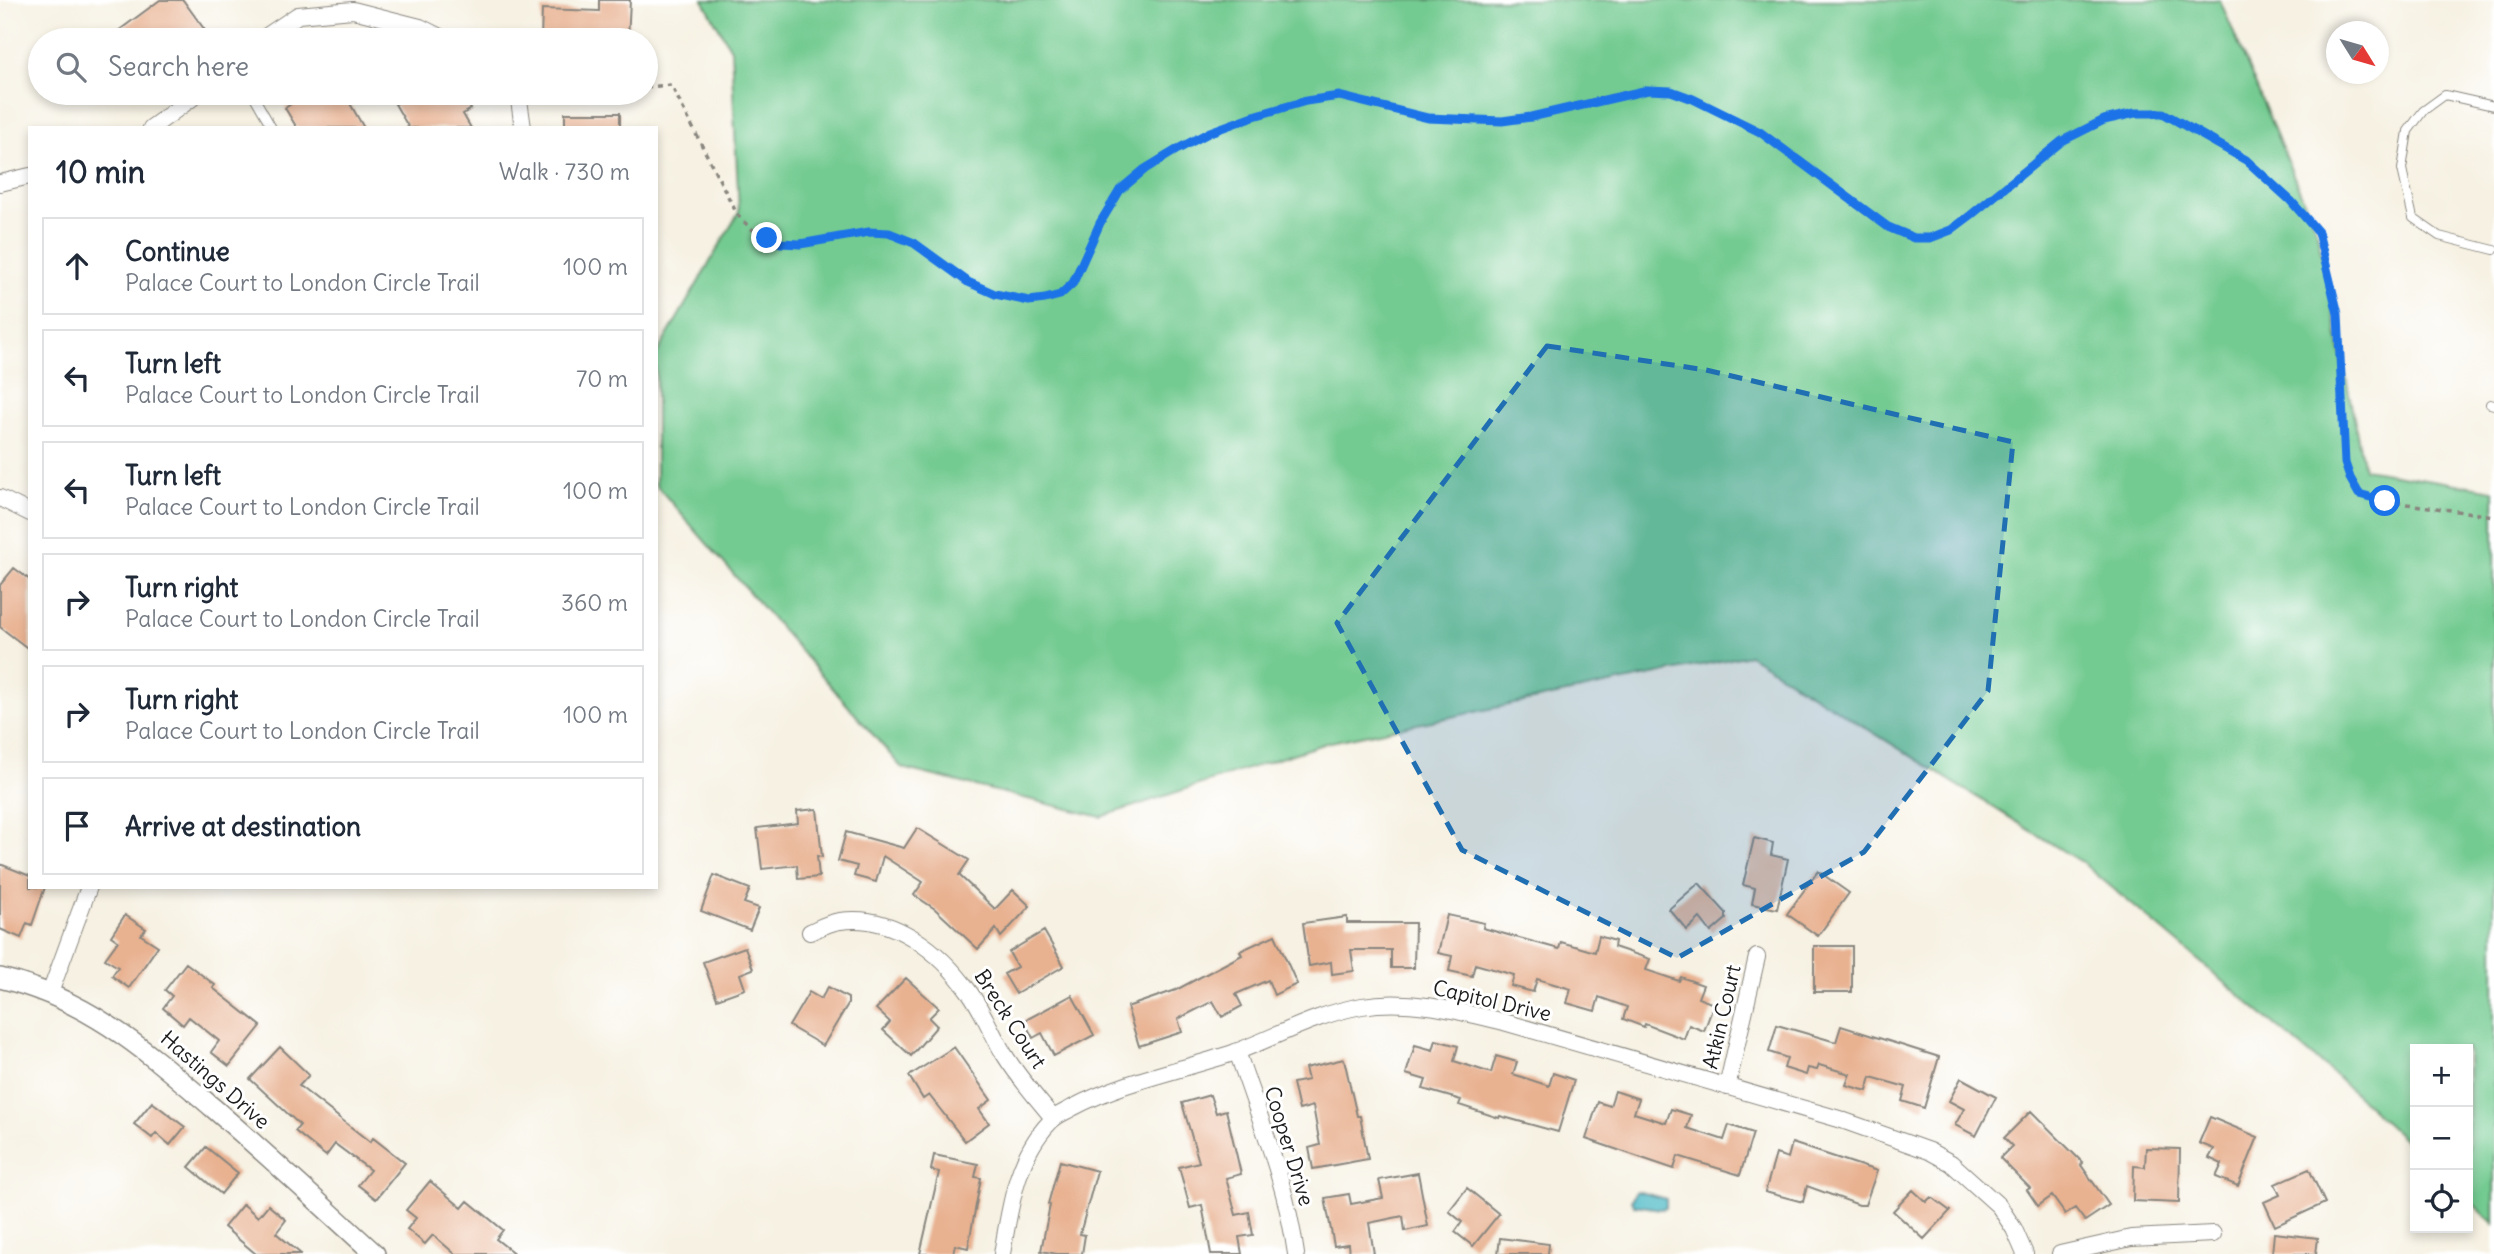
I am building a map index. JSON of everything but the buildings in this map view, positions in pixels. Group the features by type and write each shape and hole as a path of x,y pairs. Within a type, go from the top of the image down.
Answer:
{"street":[{"path":"279,28 298,15 353,10 422,28"},
{"path":"154,126 183,105"},
{"path":"520,105 523,126"},
{"path":"0,183 28,176"},
{"path":"0,498 28,512"},
{"path":"50,993 88,889"},
{"name":"Breck Court","path":"810,932 836,921 858,919 881,924 916,939 947,962 971,995 1012,1065 1053,1118"},
{"name":"Atkin Court","path":"1727,1087 1757,957"},
{"name":"Hastings Drive","path":"0,978 50,993 99,1018 138,1044 257,1146 375,1254"},
{"name":"Capitol Drive","path":"1002,1254 1010,1204 1022,1164 1040,1133 1053,1118 1092,1097 1138,1080 1188,1068 1237,1051 1300,1023 1363,1006 1403,1004 1448,1008 1503,1022 1839,1119 1929,1151 1951,1163 1999,1206 2014,1229 2025,1254"},
{"name":"Cooper Drive","path":"1237,1051 1278,1167 1287,1198 1296,1254"},
{"path":"2060,1254 2131,1238 2213,1234"}],"lane":[{"path":"2494,106 2445,95 2423,111 2408,131 2402,169 2413,218 2439,236 2494,250"},
{"path":"259,105 271,126"}],"path":[{"path":"658,86 671,85 737,215 745,225 767,238 781,243 800,244 869,232 889,233 914,243 968,282 995,294 1029,301 1060,295 1073,283 1120,190 1145,169 1210,132 1306,101 1339,96 1428,118 1502,121 1531,117 1648,90 1671,91 1705,104 1760,132 1888,227 1914,238 1930,238 1951,230 2062,141 2104,120 2135,113 2163,113 2246,160 2291,201 2318,232 2338,314 2345,463 2359,494 2385,501 2494,516"}],"highlighted area":[{"path":"1547,346 1706,370 2013,442 1988,691 1864,852 1677,958 1462,850 1337,623"}],"green space":[{"path":"703,0 2220,0 2317,232 2364,469 2494,490 2494,1224 2473,1204 2473,1044 2410,1044 2410,1145 2337,1077 2084,864 1749,655 1326,743 1101,817 902,768 658,487 658,352 739,212 731,49"}],"water":[{"path":"1636,1191 1666,1199 1666,1208 1634,1205 1631,1200"}],"route":[{"path":"767,238 781,243 800,244 849,234 889,233 914,243 968,282 995,294 1029,301 1045,299 1060,295 1073,283 1100,223 1120,190 1145,169 1178,149 1210,132 1254,116 1306,101 1339,96 1428,118 1502,121 1531,117 1648,90 1671,91 1693,99 1760,132 1888,227 1914,238 1930,238 1951,230 2062,141 2104,120 2135,113 2163,113 2246,160 2291,201 2318,232 2338,314 2345,463 2359,494 2385,501"}]}
